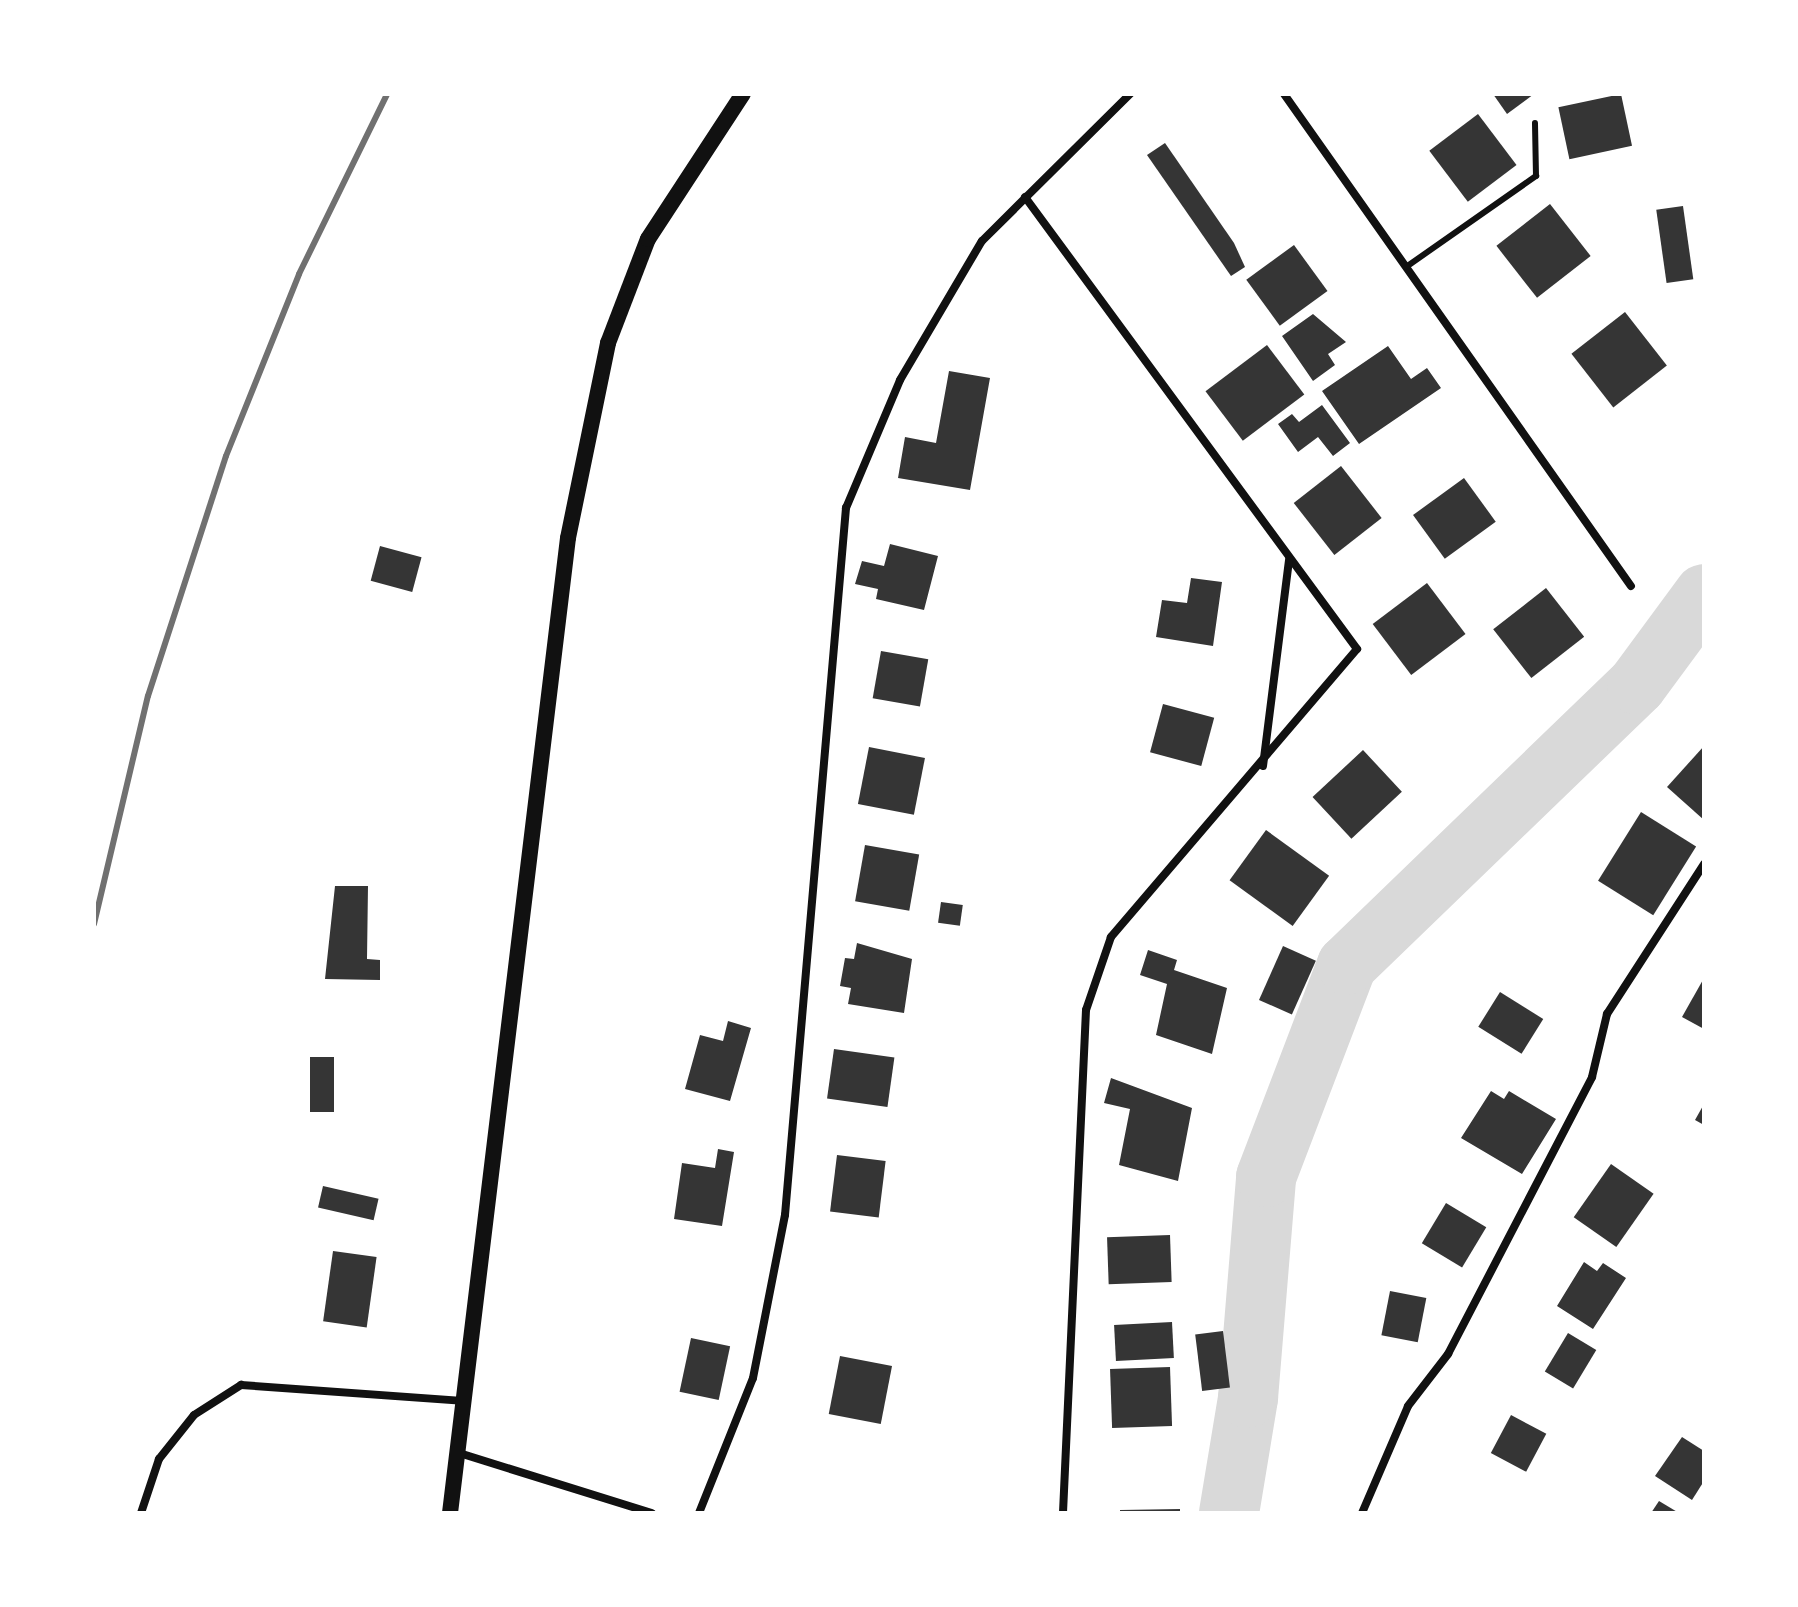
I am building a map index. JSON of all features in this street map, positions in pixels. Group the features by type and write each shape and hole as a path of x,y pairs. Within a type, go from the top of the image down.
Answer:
{"main road":[{"path":"450,1513 568,538 608,343 648,239 743,94"}],"street":[{"path":"699,1513 753,1378 785,1215 846,508 900,380 982,241 1130,94"},
{"path":"1284,94 1631,586"},
{"path":"1025,197 1357,649 1263,767 1111,937 1086,1010 1063,1513"},
{"path":"1263,767 1289,560"},
{"path":"1362,1513 1408,1406 1448,1354 1592,1077 1607,1014 1704,864"},
{"path":"141,1513 159,1459 194,1415 241,1385 462,1401"},
{"path":"456,1452 652,1513"}],"lane":[{"path":"1406,267 1536,176 1535,123"}],"building":[{"path":"1493,94 1534,94 1507,114"},
{"path":"1621,94 1632,146 1569,159 1558,107"},
{"path":"1478,114 1517,165 1468,202 1429,151"},
{"path":"1165,143 1234,243 1245,267 1231,276 1147,155"},
{"path":"1550,204 1591,256 1537,298 1496,246"},
{"path":"1683,206 1693,279 1667,283 1656,210"},
{"path":"1294,245 1328,291 1280,326 1246,280"},
{"path":"1625,312 1667,366 1613,407 1571,354"},
{"path":"1313,314 1346,342 1328,354 1335,365 1313,381 1282,336"},
{"path":"1267,345 1304,395 1243,441 1206,391"},
{"path":"1388,346 1411,379 1427,368 1441,388 1359,444 1322,391"},
{"path":"949,371 990,378 970,490 898,478 905,437 936,443"},
{"path":"1322,405 1350,443 1333,456 1318,437 1298,452 1278,424 1292,414 1299,422"},
{"path":"1341,466 1382,518 1334,555 1294,503"},
{"path":"1464,478 1496,522 1445,559 1413,515"},
{"path":"890,544 938,556 924,610 876,599 878,589 855,584 862,561 884,566"},
{"path":"380,546 422,557 412,592 371,581"},
{"path":"1191,578 1222,582 1213,646 1156,637 1162,600 1187,603"},
{"path":"1427,583 1466,634 1411,675 1373,624"},
{"path":"1546,588 1584,637 1531,678 1493,629"},
{"path":"881,651 928,659 920,707 873,698"},
{"path":"1163,704 1214,718 1201,766 1150,752"},
{"path":"1704,746 1704,820 1667,787"},
{"path":"869,747 925,758 914,815 858,804"},
{"path":"1363,750 1402,792 1351,839 1313,797"},
{"path":"1641,812 1696,846 1653,915 1598,881"},
{"path":"1266,830 1329,876 1293,926 1230,880"},
{"path":"865,845 919,855 909,911 855,901"},
{"path":"335,886 368,886 367,959 380,960 380,980 325,979"},
{"path":"941,902 963,905 960,926 938,923"},
{"path":"857,943 912,959 904,1013 848,1004 851,988 840,986 845,958 854,959"},
{"path":"1283,946 1316,961 1292,1015 1259,1000"},
{"path":"1148,950 1177,960 1174,970 1227,988 1212,1054 1156,1035 1167,984 1140,975"},
{"path":"1704,978 1704,1029 1682,1017"},
{"path":"1500,992 1543,1019 1522,1054 1478,1027"},
{"path":"728,1021 751,1028 730,1101 685,1089 700,1035 723,1041"},
{"path":"834,1049 894,1057 887,1107 827,1099"},
{"path":"310,1057 334,1057 334,1112 310,1112"},
{"path":"1111,1078 1192,1108 1178,1181 1119,1165 1130,1109 1104,1103"},
{"path":"1491,1091 1504,1099 1509,1091 1556,1119 1522,1174 1461,1138"},
{"path":"1704,1104 1704,1125 1695,1120"},
{"path":"718,1149 734,1152 722,1226 674,1219 682,1163 715,1168"},
{"path":"837,1155 886,1161 879,1218 830,1212"},
{"path":"1611,1164 1654,1194 1616,1247 1574,1217"},
{"path":"323,1186 379,1199 374,1220 318,1207"},
{"path":"1446,1203 1486,1227 1462,1267 1422,1243"},
{"path":"1170,1235 1172,1282 1109,1284 1107,1237"},
{"path":"333,1251 377,1257 367,1327 323,1321"},
{"path":"1584,1262 1597,1271 1603,1263 1626,1278 1593,1329 1557,1306"},
{"path":"1390,1291 1426,1298 1418,1342 1381,1335"},
{"path":"1172,1322 1174,1358 1116,1361 1114,1325"},
{"path":"1223,1331 1230,1388 1202,1391 1195,1334"},
{"path":"1568,1333 1596,1350 1573,1389 1545,1372"},
{"path":"691,1338 730,1346 719,1400 680,1392"},
{"path":"840,1356 892,1366 881,1424 829,1414"},
{"path":"1170,1367 1172,1426 1112,1428 1110,1369"},
{"path":"1511,1415 1546,1434 1526,1472 1491,1453"},
{"path":"1682,1437 1704,1451 1704,1481 1692,1500 1655,1476"},
{"path":"1659,1501 1679,1513 1651,1513"},
{"path":"1180,1509 1180,1513 1120,1513 1120,1510"}],"waterway":[{"path":"1229,1513 1248,1398 1266,1177 1347,965 1637,685 1704,594"}],"railway":[{"path":"94,924 148,696 226,456 299,274 387,94"}]}
